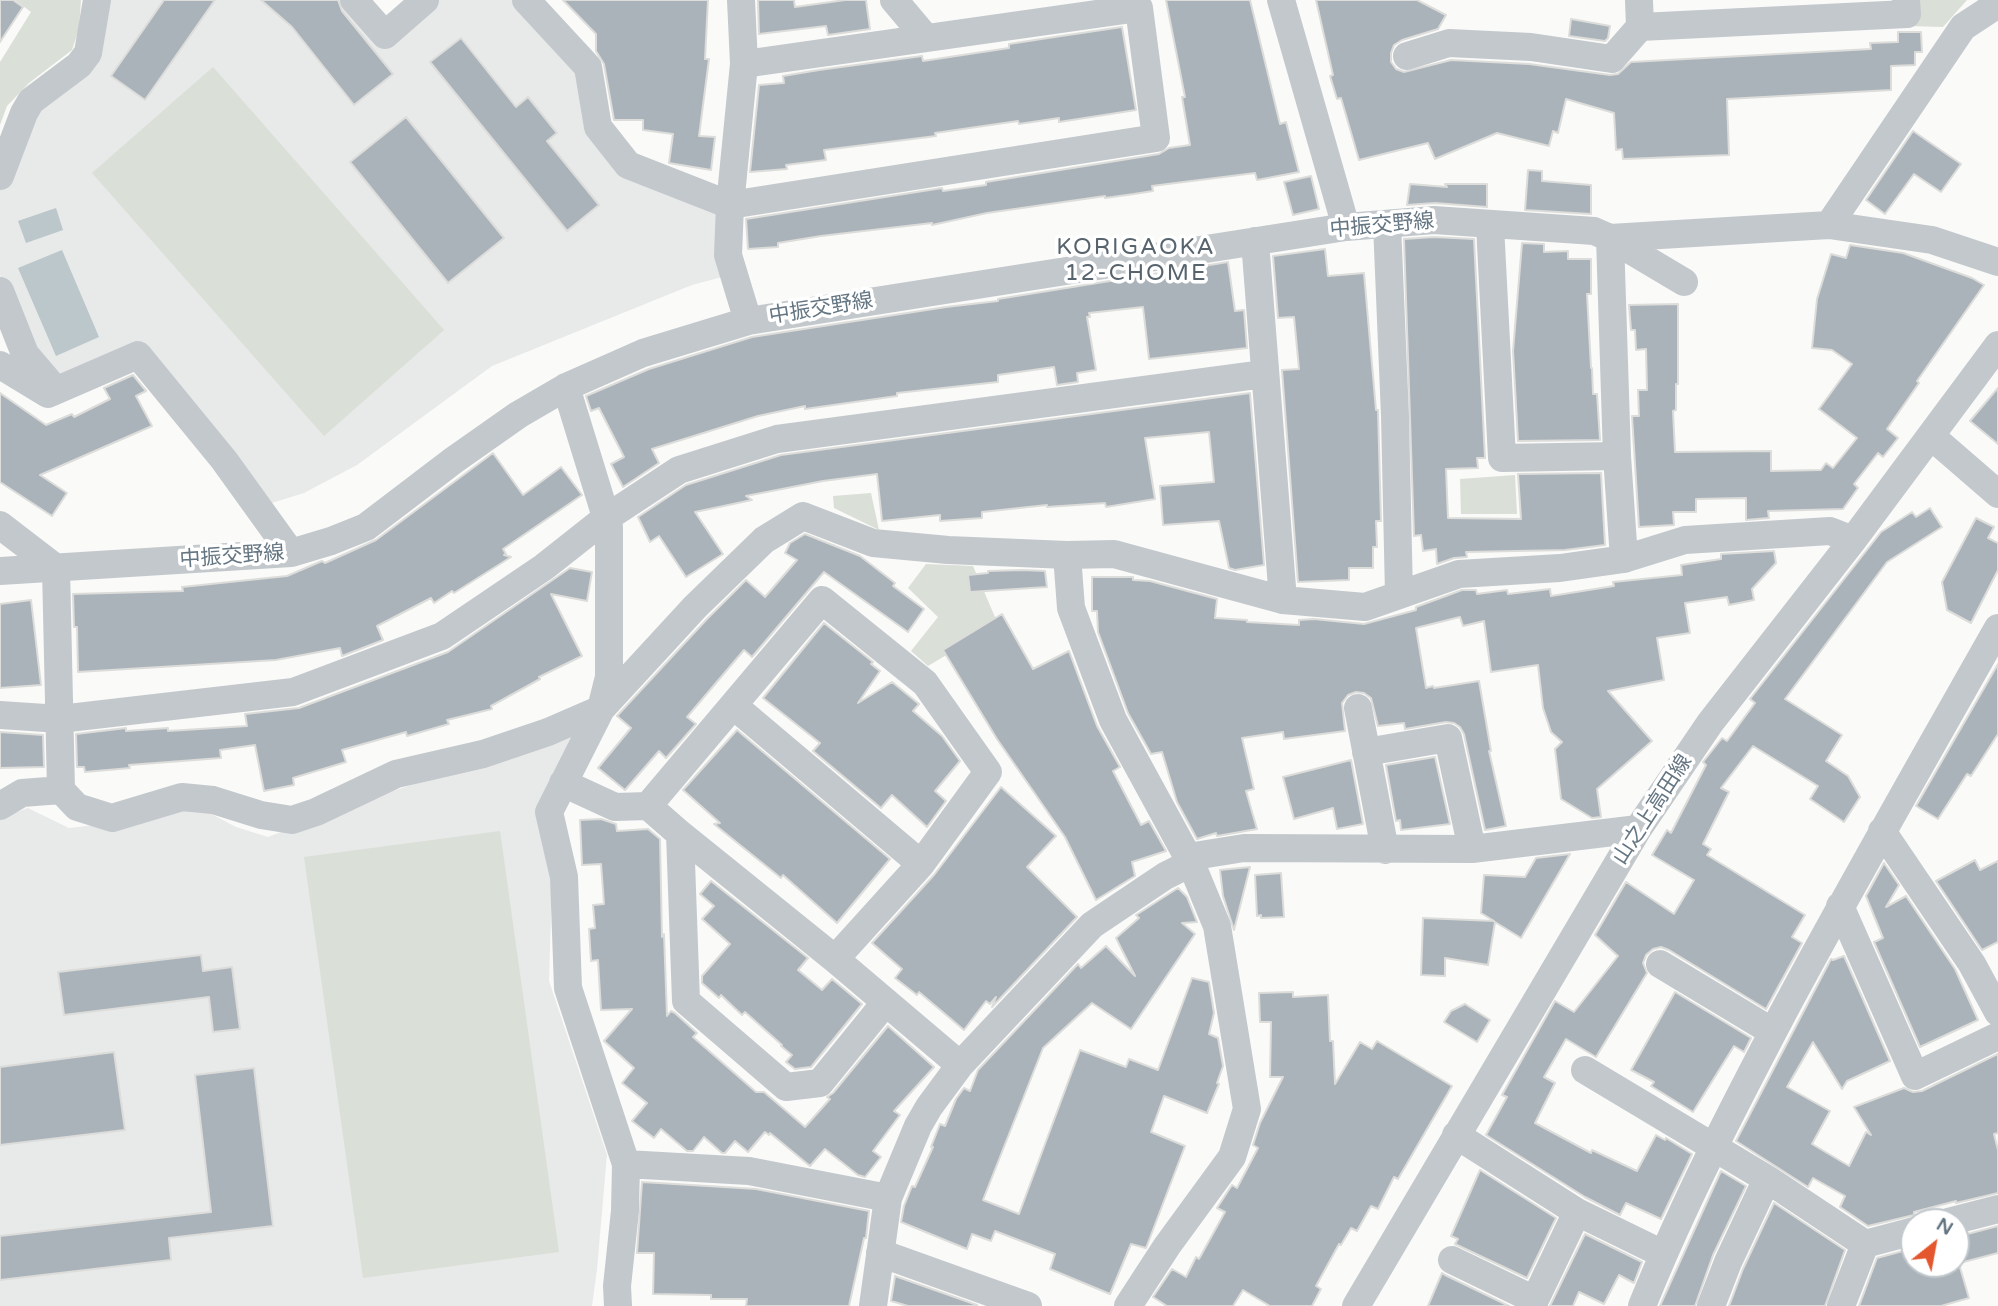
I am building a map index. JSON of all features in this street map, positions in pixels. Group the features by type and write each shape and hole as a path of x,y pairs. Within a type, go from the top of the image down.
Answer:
{"street":[{"path":"0,176 31,101 79,65 88,53 97,0"},
{"path":"354,0 385,35 425,0"},
{"path":"526,0 589,67 598,127 628,165 730,205 1156,138 1139,8 744,64"},
{"path":"741,0 744,64 730,205 728,255 748,321"},
{"path":"894,0 926,38"},
{"path":"1281,0 1346,228"},
{"path":"1406,56 1449,43 1531,47 1612,59 1640,13 1907,14 1906,0"},
{"path":"1829,225 1963,27 1998,4"},
{"name":"中振交野線","path":"0,571 291,553 331,541 366,527 518,415 566,387 643,353 748,321 1255,241 1346,228 1434,220 1594,231 1685,282"},
{"path":"1387,224 1399,594"},
{"path":"1490,225 1502,458 1617,456"},
{"path":"1624,559 1617,456 1610,238 1829,225 1932,240 1998,262"},
{"path":"1255,241 1283,600"},
{"path":"0,291 25,354 57,390"},
{"name":"山之上高田線","path":"1364,1301 1456,1135 1639,829 1710,723 1853,540 1998,345"},
{"path":"0,365 48,394 138,355 224,460 291,553"},
{"path":"0,715 60,719 293,692 442,636 544,567 606,518 679,470 777,439 1264,374"},
{"path":"566,387 609,527 609,677 601,709 549,812 564,877 568,988 626,1164 625,1211 617,1286 618,1306"},
{"path":"1931,436 1998,494"},
{"path":"0,525 56,568 61,790 77,807 112,818 182,797 213,800 261,815 292,820 316,812 396,774 483,754 548,732 601,709 695,607 764,540 803,516 873,543 948,550 1067,555 1114,554 1283,600 1365,607 1459,574 1560,568 1624,559 1685,540 1830,531 1853,540"},
{"path":"1067,555 1071,608 1113,720 1190,860 1217,926 1247,1110 1232,1157 1167,1246 1128,1306"},
{"path":"648,806 822,600 925,683 988,772 921,864 835,959"},
{"path":"1642,1306 1712,1147 1840,906 1998,628"},
{"path":"734,706 921,864"},
{"path":"1358,708 1385,850"},
{"path":"1366,752 1448,738 1472,849"},
{"path":"563,783 615,807 648,806 960,1065"},
{"path":"0,807 22,793 61,790"},
{"path":"873,1306 888,1198 918,1126 929,1107 960,1065 1092,925 1190,860 1244,848 1472,849 1639,829"},
{"path":"1882,831 1972,964 1998,1012"},
{"path":"680,834 686,1001 786,1087 820,1083 885,1003"},
{"path":"1840,906 1914,1076 1998,1036"},
{"path":"1660,964 1773,1032"},
{"path":"1585,1070 1768,1179 1865,1244 1900,1235"},
{"path":"1456,1135 1577,1212 1663,1254"},
{"path":"626,1164 749,1171 888,1198"},
{"path":"1711,1306 1728,1262 1768,1179"},
{"path":"1970,1216 1998,1209"},
{"path":"1452,1260 1534,1303 1577,1212"},
{"path":"1841,1306 1865,1244"},
{"path":"880,1253 1028,1306"}],"shaded area":[{"path":"15,0 81,0 79,29 72,50 29,83 7,106 0,125 0,62 31,12"},
{"path":"101,0 344,0 385,44 434,0 518,0 583,70 592,129 725,210 730,275 692,285 492,366 357,465 304,493 262,506 139,351 57,385 7,300 0,275 0,187 28,115 82,67"},
{"path":"1907,0 1967,0 1943,27 1908,26"},
{"path":"213,67 444,330 324,436 92,173"},
{"path":"56,208 63,230 26,243 18,221"},
{"path":"62,250 99,337 56,356 18,268"},
{"path":"1515,475 1517,514 1461,514 1460,479"},
{"path":"871,493 879,530 834,508 833,496"},
{"path":"926,564 973,566 998,624 928,666 911,651 938,617 908,588"},
{"path":"575,732 552,880 549,981 607,1155 592,1306 0,1306 0,818 28,808 69,828 139,820 198,807 236,827 268,837 368,799"},
{"path":"500,831 559,1252 363,1278 304,857"}],"building":[{"path":"0,0 13,0 23,7 0,42"},
{"path":"164,0 215,0 145,100 111,76"},
{"path":"261,0 338,0 342,11 393,74 354,105 292,27"},
{"path":"563,0 708,0 705,59 709,59 699,136 715,137 711,170 669,163 673,134 643,130 643,120 614,120 604,64 596,51 596,34"},
{"path":"758,0 794,0 795,7 866,0 870,29 828,35 826,26 759,34"},
{"path":"1166,0 1250,0 1280,124 1286,122 1299,172 1257,180 1255,173 1152,186 1153,191 1134,194 987,213 932,225 821,236 778,243 778,247 748,249 746,219 942,188 943,191 986,185 986,182 1159,154 1169,148 1190,145 1182,97 1185,97"},
{"path":"1316,0 1417,0 1446,15 1438,29 1394,45 1391,62 1396,69 1404,72 1451,60 1529,64 1610,75 1618,74 1631,62 1871,49 1870,43 1898,42 1898,32 1921,32 1922,52 1915,52 1915,65 1891,66 1891,90 1727,99 1729,155 1623,159 1622,149 1616,150 1614,113 1566,99 1558,133 1553,131 1549,146 1497,133 1435,159 1428,143 1359,160 1341,98 1337,99 1330,76 1333,75"},
{"path":"1571,19 1610,26 1608,38 1605,41 1569,36"},
{"path":"1122,27 1136,110 1059,122 1059,118 1019,124 1018,121 935,133 936,136 824,150 826,160 786,165 787,169 750,172 759,85 784,83 783,76 819,70 922,56 923,61 1009,48 1009,44"},
{"path":"461,38 516,107 528,97 557,133 547,141 599,205 567,231 430,62"},
{"path":"406,117 504,238 448,283 350,162"},
{"path":"1913,131 1961,164 1941,192 1914,174 1885,214 1866,200"},
{"path":"1528,170 1542,171 1542,181 1591,185 1591,214 1525,210"},
{"path":"1311,176 1319,209 1293,215 1284,182"},
{"path":"1410,184 1447,187 1445,184 1487,184 1487,207 1435,203 1407,205"},
{"path":"1404,239 1474,239 1485,458 1477,458 1478,468 1446,469 1448,518 1521,519 1518,474 1601,473 1605,545 1565,550 1466,552 1467,557 1437,564 1436,549 1423,551 1421,535 1414,536"},
{"path":"1522,243 1544,244 1544,252 1568,251 1568,259 1591,259 1591,294 1587,294 1593,394 1597,394 1600,440 1518,441 1513,351"},
{"path":"1850,245 1903,253 1972,278 1984,285 1887,429 1898,438 1883,457 1878,453 1854,484 1858,488 1843,509 1768,511 1769,518 1746,520 1746,498 1696,499 1696,512 1673,512 1674,525 1639,527 1632,416 1639,416 1638,390 1647,390 1646,349 1636,350 1629,305 1678,304 1678,384 1676,410 1673,411 1675,452 1771,451 1771,471 1821,470 1826,463 1833,468 1857,438 1819,409 1852,364 1832,350 1812,348 1817,299 1831,254 1846,258"},
{"path":"1325,249 1328,276 1364,273 1378,410 1381,521 1376,521 1377,547 1373,547 1373,568 1349,568 1349,580 1298,582 1282,370 1299,369 1294,317 1278,318 1273,256"},
{"path":"1228,262 1235,311 1244,310 1247,348 1149,359 1143,307 1089,313 1090,317 1087,317 1096,370 1077,373 1078,382 1057,385 1054,367 998,375 998,382 897,393 897,396 805,409 805,406 758,416 652,449 659,463 623,487 611,464 624,457 599,408 591,411 586,396 649,369 752,337 998,301"},
{"path":"133,375 146,391 136,396 152,426 40,475 67,493 52,516 0,482 0,393 46,425 72,414 74,417 110,399 104,388"},
{"path":"1998,388 1998,444 1970,421"},
{"path":"1250,393 1264,565 1235,570 1229,568 1219,521 1163,525 1160,486 1214,482 1209,432 1145,438 1155,499 1106,507 1105,503 1047,505 982,512 982,518 940,521 940,515 882,521 877,474 746,496 752,500 695,512 723,554 686,577 659,536 650,542 638,517 686,485 781,455"},
{"path":"493,453 523,495 561,467 582,495 503,549 506,554 504,555 511,557 454,593 452,591 434,603 431,598 377,626 383,640 342,656 340,648 276,660 78,672 73,594 183,591 182,587 287,576 322,561 325,563 376,540"},
{"path":"1930,508 1942,527 1887,562 1785,699 1842,735 1826,761 1848,776 1860,797 1844,822 1810,799 1818,786 1753,746 1721,788 1729,792 1703,844 1711,849 1707,855 1805,915 1792,937 1802,943 1766,1009 1669,950 1661,947 1653,949 1646,955 1643,963 1647,973 1596,1057 1566,1039 1544,1077 1555,1083 1535,1123 1591,1153 1592,1150 1637,1171 1656,1135 1692,1154 1661,1219 1626,1203 1620,1215 1585,1197 1486,1135 1507,1097 1502,1095 1555,1001 1574,1012 1618,956 1595,935 1626,882 1674,914 1694,880 1652,855 1667,830 1671,833 1706,765 1703,762 1722,738 1727,741 1755,703 1750,699 1881,532 1912,512 1916,517"},
{"path":"1976,518 1994,527 1988,538 1998,543 1998,570 1971,623 1947,610 1942,582"},
{"path":"805,534 860,556 924,609 908,632 824,572 752,657 744,650 687,717 696,724 666,758 659,751 625,790 598,768 631,728 617,716 746,580 765,597 797,560 785,553 790,543"},
{"path":"1774,551 1776,563 1752,589 1754,600 1729,605 1727,597 1685,603 1690,633 1657,638 1664,680 1608,691 1652,741 1597,789 1601,817 1592,818 1561,799 1555,749 1562,742 1551,732 1543,708 1538,665 1491,672 1484,621 1463,626 1460,617 1416,628 1426,688 1479,681 1489,751 1506,826 1485,830 1464,734 1460,727 1446,722 1405,729 1404,723 1378,726 1371,698 1356,692 1348,695 1342,703 1345,731 1284,739 1283,732 1242,738 1254,789 1246,791 1257,829 1217,836 1216,833 1197,839 1177,802 1162,752 1151,754 1128,713 1098,632 1097,611 1092,611 1092,577 1133,577 1133,580 1150,581 1217,599 1215,618 1299,625 1299,620 1314,619 1364,624 1416,610 1416,607 1462,590 1476,590 1477,594 1507,590 1508,594 1550,589 1551,596 1614,586 1613,582 1682,575 1681,565 1721,559 1721,554"},
{"path":"570,568 592,572 587,601 551,594 582,656 539,677 540,679 491,706 492,709 447,720 449,724 407,736 406,732 342,750 346,762 293,778 294,785 264,791 255,745 220,750 221,758 129,765 130,768 85,772 84,767 77,767 76,734 126,728 126,731 168,728 168,731 247,726 245,714 299,708 448,652"},
{"path":"988,571 1045,571 1047,587 970,592 968,575"},
{"path":"31,600 41,685 0,688 0,604"},
{"path":"1002,614 1033,669 1069,651 1097,726 1120,767 1113,771 1141,825 1149,821 1166,851 1132,862 1135,876 1096,900 1065,837 997,739 943,650"},
{"path":"824,623 873,662 871,664 880,671 858,703 892,682 919,704 913,711 942,736 960,761 935,791 946,801 927,827 892,795 881,808 813,751 820,743 763,698"},
{"path":"1998,664 1998,734 1971,776 1967,774 1938,819 1916,806"},
{"path":"737,730 890,859 837,923 783,875 781,878 714,824 720,823 683,790"},
{"path":"0,732 43,735 44,767 0,768"},
{"path":"1435,757 1450,824 1401,830 1400,820 1396,821 1386,765"},
{"path":"1351,760 1363,824 1337,829 1333,808 1294,819 1283,777"},
{"path":"1001,787 1056,836 1027,867 1077,917 992,1007 996,997 990,1004 986,1001 964,1030 919,992 917,995 895,978 902,969 872,943 934,875"},
{"path":"601,819 616,824 617,831 648,829 660,839 667,1016 671,1011 675,1013 697,1033 693,1037 756,1092 764,1092 805,1127 888,1026 934,1067 894,1111 900,1115 873,1151 881,1157 865,1177 858,1175 825,1149 810,1166 770,1133 769,1135 765,1132 748,1152 735,1141 722,1153 704,1137 693,1151 687,1151 661,1129 654,1138 632,1121 647,1103 622,1083 634,1068 604,1041 632,1009 601,1010 598,960 591,961 589,929 595,928 593,905 604,904 601,864 582,865 580,820"},
{"path":"1570,854 1521,938 1495,922 1488,965 1445,958 1445,976 1421,975 1423,918 1494,921 1481,913 1484,875 1525,877 1536,858"},
{"path":"1975,860 1980,870 1998,861 1998,942 1982,950 1936,881"},
{"path":"1884,863 1899,885 1886,907 1906,896 1955,969 1978,1020 1920,1047 1874,942 1883,938 1866,896"},
{"path":"1250,867 1234,930 1223,896 1220,870"},
{"path":"1281,873 1284,917 1257,916 1255,875"},
{"path":"711,881 808,958 798,970 822,990 832,979 862,1004 811,1067 795,1069 786,1062 792,1055 782,1045 745,1012 742,1015 721,995 719,998 702,983 702,976 730,944 702,919 714,906 700,894"},
{"path":"1178,888 1187,897 1197,922 1182,923 1195,934 1131,1029 1092,1003 1043,1048 983,1200 1019,1214 1080,1050 1126,1067 1129,1059 1158,1070 1192,978 1209,982 1214,1013 1209,1034 1218,1038 1223,1066 1217,1083 1219,1084 1207,1113 1164,1096 1151,1132 1185,1146 1146,1248 1131,1244 1110,1294 1050,1269 1055,1254 995,1231 991,1241 972,1234 967,1249 901,1222 904,1206 933,1147 940,1124 945,1126 956,1099 964,1088 970,1091 978,1070 1078,964 1081,968 1106,946 1135,976 1116,938 1139,918 1136,915"},
{"path":"201,955 203,971 232,967 240,1029 213,1032 209,997 64,1015 58,972"},
{"path":"1844,956 1890,1061 1847,1081 1842,1089 1813,1042 1787,1087 1830,1111 1812,1144 1849,1166 1866,1132 1871,1135 1854,1107 1904,1088 1913,1092 1922,1091 1998,1054 1998,1133 1994,1134 1998,1150 1998,1193 1929,1208 1900,1208 1900,1218 1868,1226 1840,1207 1845,1196 1813,1178 1808,1187 1736,1141 1831,959"},
{"path":"1293,992 1293,997 1328,995 1335,1084 1360,1042 1372,1049 1377,1041 1452,1086 1398,1179 1394,1177 1378,1209 1371,1206 1357,1231 1351,1228 1341,1245 1339,1244 1316,1286 1321,1289 1312,1306 1270,1306 1243,1290 1233,1306 1167,1306 1153,1297 1172,1269 1186,1277 1196,1257 1199,1259 1225,1212 1217,1208 1232,1185 1237,1188 1258,1148 1253,1145 1260,1123 1283,1077 1270,1077 1271,1022 1260,1022 1259,993"},
{"path":"1675,992 1751,1038 1744,1052 1734,1046 1693,1112 1651,1086 1654,1082 1631,1070"},
{"path":"1465,1004 1490,1020 1477,1042 1444,1022 1451,1011"},
{"path":"114,1052 125,1130 0,1145 0,1067"},
{"path":"254,1068 273,1226 169,1238 171,1260 0,1280 0,1236 211,1212 195,1075"},
{"path":"1480,1170 1556,1218 1527,1278 1455,1244 1458,1239 1451,1236"},
{"path":"1721,1171 1746,1186 1713,1255 1695,1306 1660,1306"},
{"path":"642,1182 756,1189 869,1211 866,1238 849,1306 746,1306 747,1299 653,1294 654,1253 637,1253"},
{"path":"1774,1203 1845,1250 1825,1306 1729,1306"},
{"path":"1998,1226 1998,1253 1970,1260 1970,1233"},
{"path":"1585,1234 1642,1262 1634,1283 1619,1275 1604,1304 1579,1292 1573,1306 1550,1306"},
{"path":"1900,1252 1900,1278 1963,1278 1969,1298 1941,1306 1859,1306 1877,1258"},
{"path":"1442,1273 1445,1275 1509,1306 1428,1306"},
{"path":"895,1276 977,1306 908,1306 891,1301"}],"district":[{"name":"KORIGAOKA 12-CHOME","path":"1136,261"}]}
